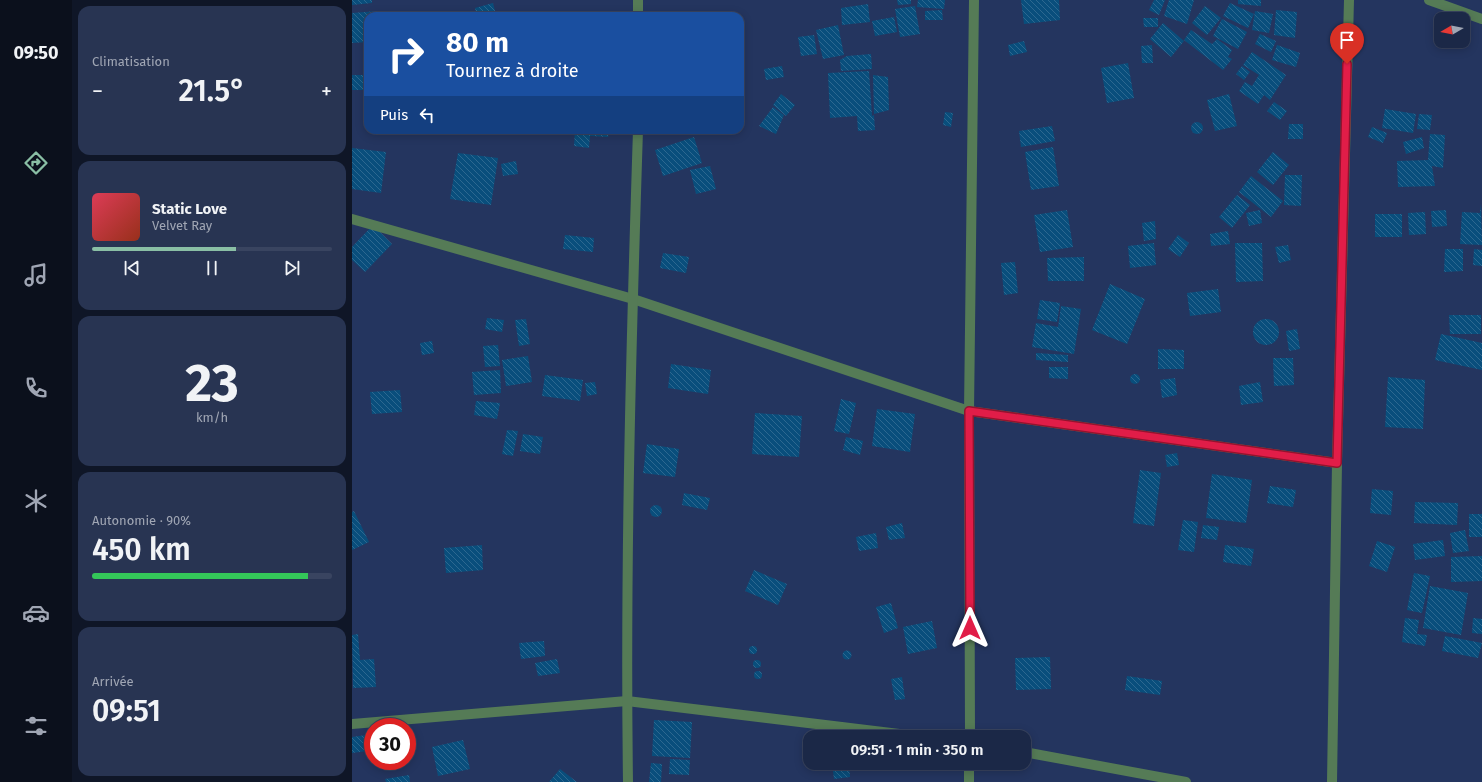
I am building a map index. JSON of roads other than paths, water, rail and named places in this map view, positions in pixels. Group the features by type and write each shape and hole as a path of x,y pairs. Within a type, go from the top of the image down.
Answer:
{"street":[{"path":"638,0 638,12"},
{"path":"970,730 969,411 974,0"},
{"path":"1332,782 1337,463 1348,0"},
{"path":"1429,0 1482,19"},
{"path":"628,782 627,701 633,299 638,134"},
{"path":"352,219 633,299 969,411 1337,463"},
{"path":"352,724 627,701 866,730"},
{"path":"1031,753 1186,782"},
{"path":"969,782 970,770"}]}
